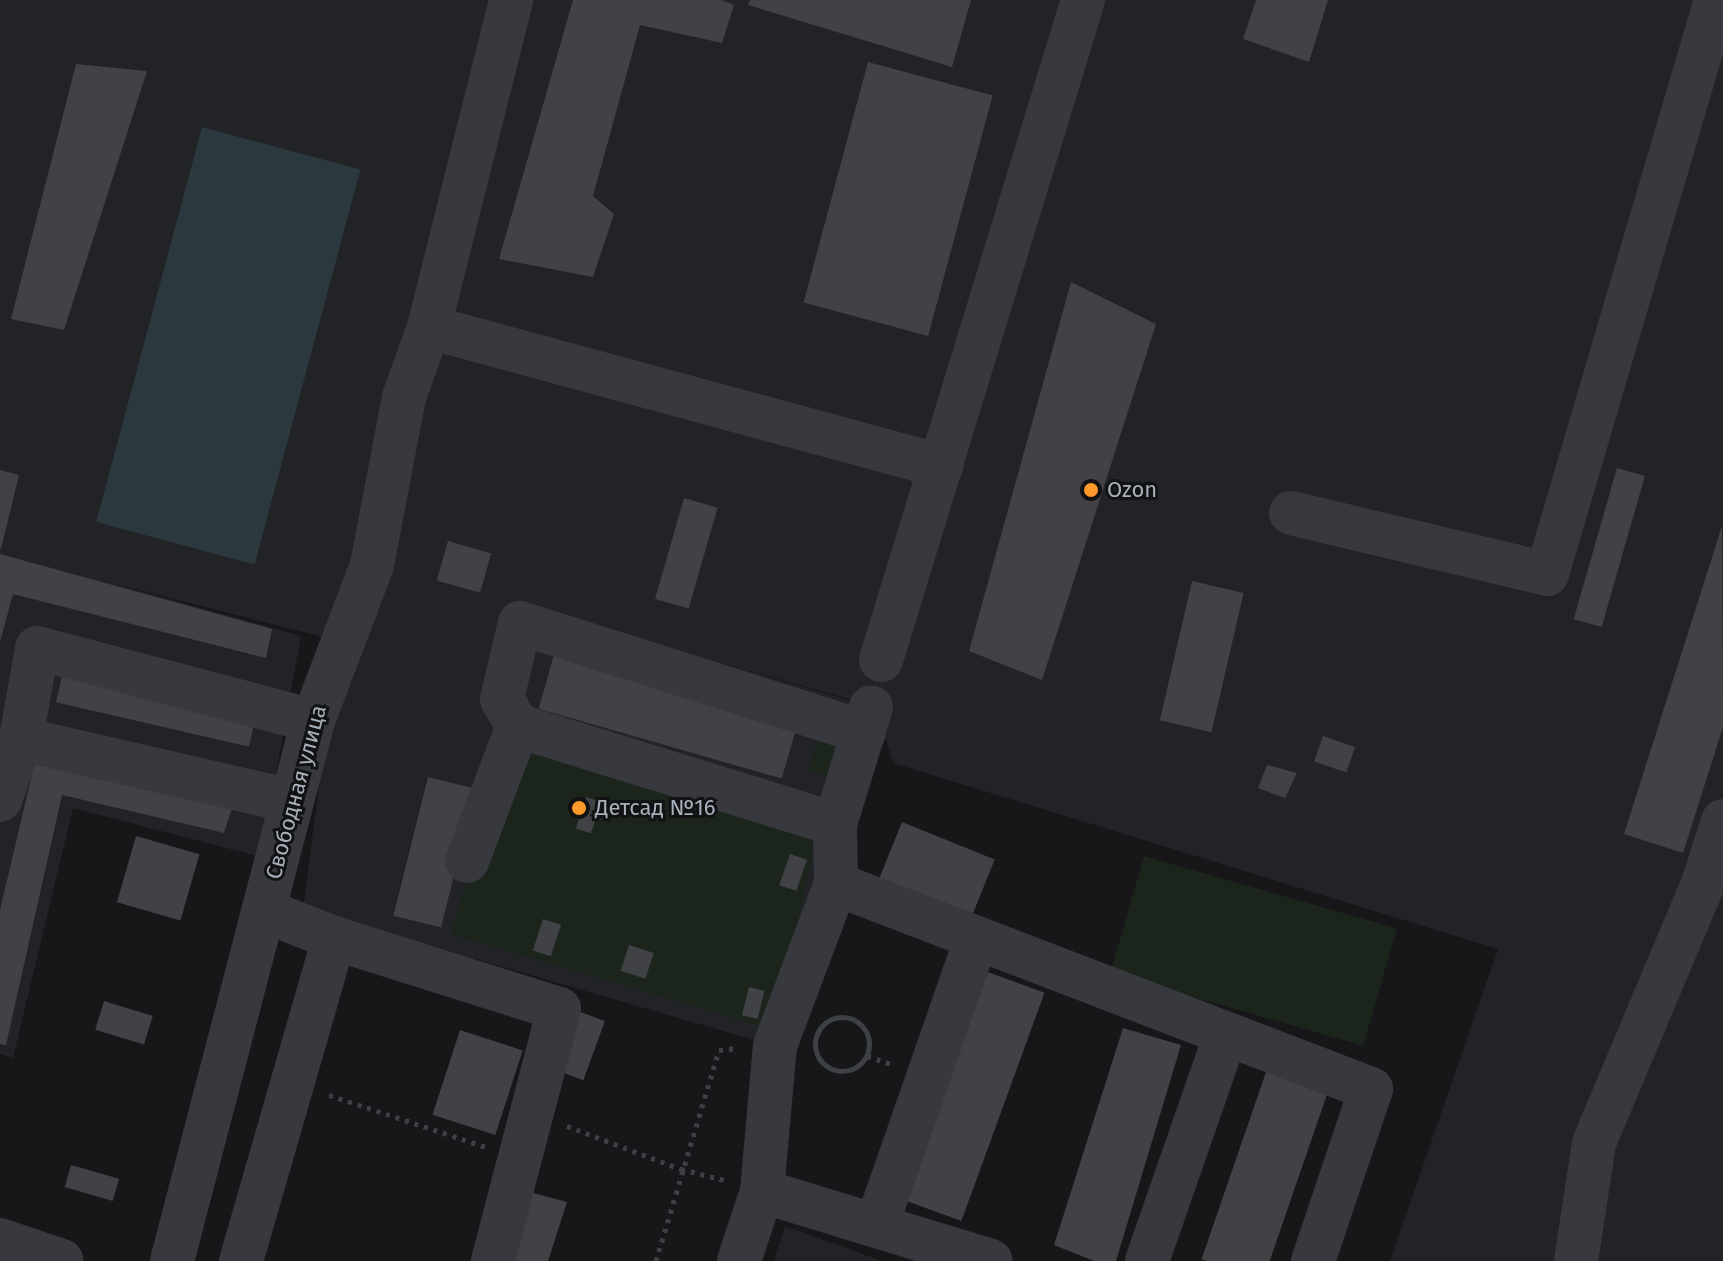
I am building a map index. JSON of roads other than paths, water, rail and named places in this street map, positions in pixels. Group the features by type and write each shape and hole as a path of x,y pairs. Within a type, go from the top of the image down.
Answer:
{"street":[{"name":"Свободная улица","path":"172,1261 313,721 372,565 404,397 429,327 511,0"},
{"path":"881,660 1083,0"},
{"path":"1291,513 1547,574 1716,0"},
{"path":"429,327 941,466"},
{"path":"739,1261 762,1191 775,1046 836,884 835,824 867,719 520,623 502,699 518,726 835,824"},
{"path":"0,800 21,739 37,648 313,721"},
{"path":"467,861 518,726"},
{"path":"21,739 291,801"},
{"path":"1576,1261 1594,1143 1703,884 1723,821"},
{"path":"836,884 1371,1089 1313,1261"},
{"path":"265,911 334,938 559,1009 493,1261"},
{"path":"241,1261 334,938"},
{"path":"877,1224 976,940"},
{"path":"1147,1261 1226,1034"},
{"path":"762,1191 991,1261"},
{"path":"0,1240 62,1261"}],"place":[{"name":"Ozon","path":"1091,490"},
{"name":"Детсад №16","path":"579,808"}]}
